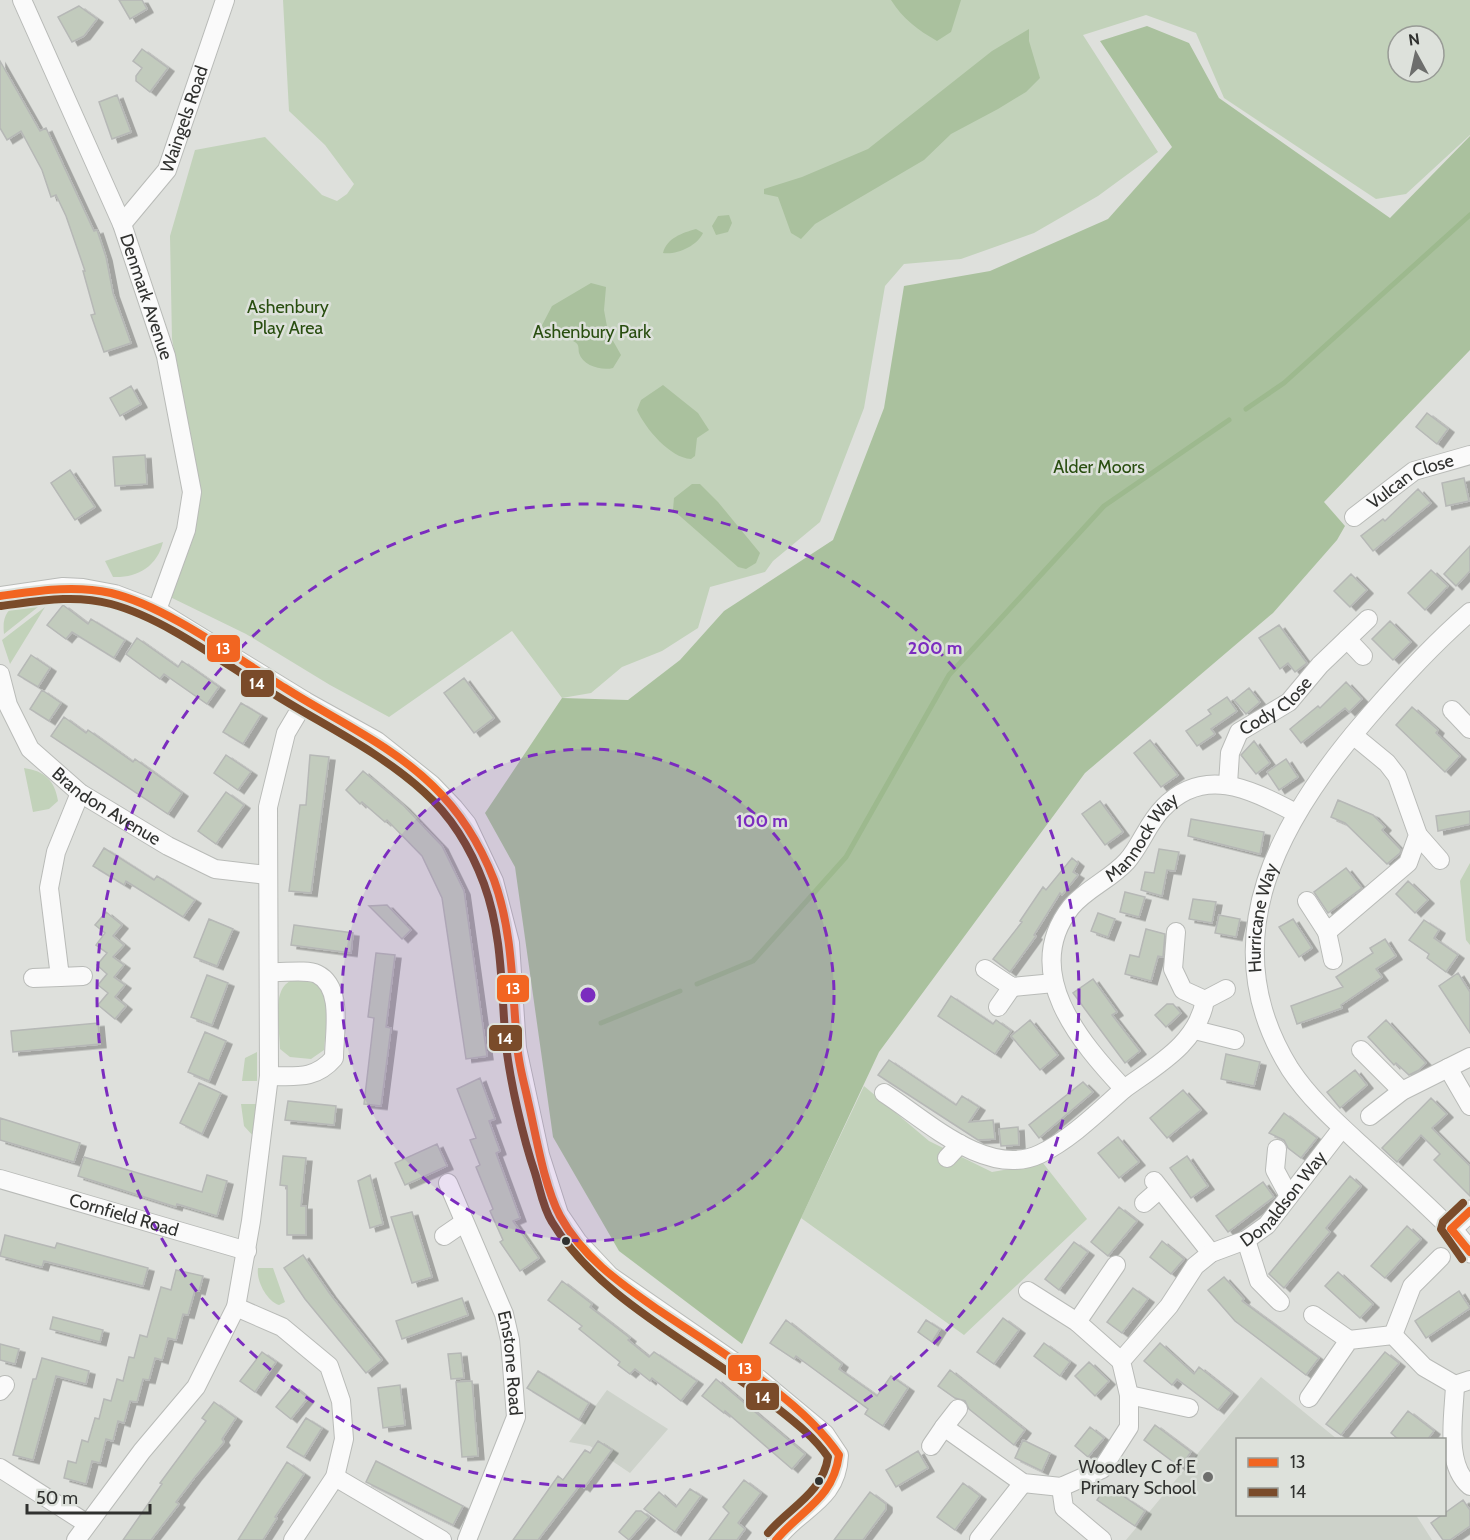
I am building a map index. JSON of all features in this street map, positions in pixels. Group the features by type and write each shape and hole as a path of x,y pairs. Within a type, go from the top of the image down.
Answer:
{"street":[{"name":"Denmark Avenue","path":"22,0 122,224 166,356 192,492 186,530 157,610"},
{"name":"Waingels Road","path":"122,224 167,170 225,0"},
{"name":"Vulcan Close","path":"1354,517 1414,471 1470,455"},
{"path":"0,596 63,587 83,588 115,594 157,610 305,701 377,741 430,783 466,824 494,881 510,943 518,1048 540,1155 559,1214 578,1242 610,1276 759,1379 825,1434 839,1455 835,1481 816,1503 783,1531 776,1540"},
{"name":"Hurricane Way","path":"1470,612 1432,648 1336,753 1296,813 1268,871 1259,904 1256,949 1259,984 1269,1022 1290,1069 1314,1100 1451,1229 1470,1252"},
{"name":"Cody Close","path":"1228,784 1230,753 1239,732 1289,702 1320,665 1368,619"},
{"path":"1347,639 1363,656"},
{"name":"Brandon Avenue","path":"0,674 8,705 30,749 81,793 168,846 215,869 267,875"},
{"path":"76,1540 86,1523 142,1451 196,1387 236,1307 247,1251 269,1076 268,807 285,733 305,701"},
{"path":"1452,710 1470,729"},
{"path":"1353,735 1387,763 1397,777 1418,835 1440,860"},
{"name":"Mannock Way","path":"1124,1089 1065,1015 1055,994 1052,956 1055,938 1067,913 1077,901 1127,861 1156,817 1170,802 1197,788 1228,784 1254,792 1296,813"},
{"path":"60,977 49,888 56,852 81,793"},
{"path":"1327,932 1408,863 1418,835"},
{"path":"1306,901 1327,932 1333,960"},
{"path":"1176,932 1173,969 1183,990 1205,1000"},
{"path":"985,969 1012,987 1054,983"},
{"path":"269,1076 310,1075 324,1069 334,1058 334,996 330,984 316,974 270,972"},
{"path":"33,978 83,976"},
{"path":"998,1007 1012,987"},
{"path":"884,1093 960,1144 982,1155 1002,1160 1035,1156 1061,1140 1171,1054 1195,1030 1205,1000 1226,989"},
{"path":"1195,1030 1235,1040"},
{"path":"1360,1050 1402,1092"},
{"path":"1370,1116 1402,1092 1470,1057"},
{"path":"1448,1068 1470,1106"},
{"name":"Donaldson Way","path":"1121,1361 1169,1306 1195,1266 1211,1253 1246,1240 1267,1225 1342,1128"},
{"path":"947,1158 960,1144"},
{"path":"1276,1149 1275,1170 1289,1196"},
{"name":"Cornfield Road","path":"0,1179 247,1251"},
{"name":"Enstone Road","path":"448,1183 463,1223 480,1253 504,1314 510,1340 516,1418 467,1540"},
{"path":"1144,1203 1157,1185 1211,1253"},
{"path":"1451,1229 1470,1211"},
{"path":"444,1236 463,1223"},
{"path":"1246,1240 1259,1281 1280,1302"},
{"path":"1393,1335 1413,1286 1441,1257"},
{"path":"1077,1322 1116,1265"},
{"path":"944,1427 1023,1483 1061,1487 1102,1469 1129,1427 1129,1395 1121,1361 1077,1322 1028,1291"},
{"path":"236,1307 282,1327 329,1366 341,1401 345,1438 335,1477 292,1540"},
{"path":"1313,1315 1349,1341 1393,1335"},
{"path":"1393,1335 1424,1367 1462,1382 1449,1453 1461,1478 1470,1486"},
{"path":"1309,1398 1349,1341"},
{"path":"1129,1395 1189,1408"},
{"path":"931,1446 958,1409"},
{"path":"0,1467 86,1523"},
{"path":"335,1477 442,1540"},
{"path":"979,1539 1023,1483"},
{"path":"1061,1487 1064,1508 1102,1540"}],"shaded area":[{"name":"Woodley C of E Primary School","path":"1261,1377 1336,1438 1236,1438 1236,1516 1417,1516 1432,1540 1126,1540"},
{"path":"607,1390 668,1429 630,1473 590,1446 569,1442"}],"green space":[{"name":"Ashenbury Park","path":"283,0 1470,0 1470,135 1406,194 1376,199 1224,98 1196,33 1146,15 1083,35 1158,152 1098,196 1034,233 961,259 904,264 885,286 864,408 820,522 773,561 765,572 710,587 698,628 662,651 622,667 591,693 562,698 512,631 389,717 330,685 246,634 168,596 196,496 190,437 172,339 170,236 195,150 265,137 322,195 337,201 347,194 354,184 325,145 289,111"},
{"path":"891,0 961,0 951,32 937,41 911,24"},
{"name":"Alder Moors","path":"1147,26 1189,43 1219,98 1390,218 1470,136 1470,350 1324,502 1345,526 1337,540 1273,613 1085,773 879,1052 742,1344 619,1251 553,1137 515,867 485,813 562,698 628,700 680,660 724,611 833,540 884,408 904,286 990,271 1108,219 1172,147 1100,41"},
{"path":"1029,29 1029,41 1040,78 1026,92 951,134 924,160 815,224 801,239 791,233 778,197 764,194 764,189 802,177 868,149 992,51"},
{"path":"729,215 732,223 728,232 716,235 712,226 718,216"},
{"path":"696,229 703,233 691,246 674,253 663,253 668,243 680,234"},
{"path":"591,283 606,287 604,310 608,332 621,355 613,368 598,368 589,364 581,358 575,342 558,340 553,335 539,331 552,306"},
{"path":"663,385 698,413 709,430 697,438 695,456 691,459 675,453 659,441 637,410 641,400"},
{"path":"692,484 700,484 718,502 760,553 756,563 746,569 738,567 673,510 674,498"},
{"path":"163,542 156,558 138,573 113,577 105,561"},
{"path":"48,599 4,634 4,623 10,609 23,603"},
{"path":"45,607 10,664 2,640"},
{"path":"24,768 48,778 57,794 58,801 49,809 33,812"},
{"path":"1470,863 1470,945 1466,940 1460,881"},
{"path":"293,980 314,980 329,997 324,1050 311,1059 290,1057 280,1049 279,1000 281,991"},
{"path":"257,1052 257,1081 242,1081 245,1058"},
{"path":"864,1086 929,1141 992,1172 1043,1163 1087,1219 964,1335 801,1218"},
{"path":"241,1104 258,1104 255,1138 244,1126"},
{"path":"258,1268 273,1268 285,1302 279,1305 270,1299 259,1279"}],"building":[{"path":"119,0 142,0 147,9 130,19"},
{"path":"79,6 97,19 84,36 72,42 58,17"},
{"path":"142,49 168,68 150,92 136,81 136,76 142,68 133,61"},
{"path":"0,61 40,131 46,128 94,231 97,230 106,257 113,293 131,343 104,352 91,315 95,314 83,271 85,271 66,216 56,195 51,197 42,170 21,131 7,140 0,128"},
{"path":"117,95 131,132 112,139 99,102"},
{"path":"131,386 141,404 120,416 110,398"},
{"path":"1427,413 1448,429 1437,444 1416,427"},
{"path":"145,455 147,484 115,486 113,457"},
{"path":"70,470 95,507 75,520 51,483"},
{"path":"1464,478 1469,501 1446,506 1442,483"},
{"path":"1418,489 1431,503 1373,551 1361,536 1383,519 1385,521"},
{"path":"1470,546 1470,571 1456,586 1444,574"},
{"path":"1431,570 1448,586 1425,610 1408,593"},
{"path":"1351,574 1367,590 1350,607 1334,591"},
{"path":"63,605 88,624 91,619 125,640 114,658 72,632 66,639 47,625"},
{"path":"1390,621 1411,642 1393,660 1372,639"},
{"path":"1279,625 1307,663 1295,672 1288,663 1280,669 1259,638"},
{"path":"137,638 178,667 182,661 219,687 207,704 164,674 160,679 126,654"},
{"path":"31,655 50,668 38,687 18,675"},
{"path":"464,678 494,718 474,733 444,693"},
{"path":"1346,682 1362,699 1349,712 1345,708 1301,743 1290,729 1318,706 1320,708"},
{"path":"1249,688 1260,702 1246,714 1234,700"},
{"path":"42,690 61,703 49,721 30,709"},
{"path":"1227,697 1237,711 1211,729 1215,734 1197,746 1186,731 1211,714 1208,710"},
{"path":"241,703 261,715 243,744 223,732"},
{"path":"1412,707 1438,730 1436,733 1460,756 1445,772 1396,725"},
{"path":"64,717 86,733 88,730 133,762 135,759 182,793 168,814 51,736"},
{"path":"1150,740 1178,775 1161,787 1134,753"},
{"path":"1254,741 1270,763 1256,774 1241,755"},
{"path":"226,755 251,772 238,790 214,773"},
{"path":"310,755 329,757 311,893 289,891 300,805 306,805"},
{"path":"1286,759 1298,777 1279,790 1267,772"},
{"path":"363,771 404,806 442,846 464,891 487,1056 466,1059 442,898 422,856 387,820 385,822 362,802 360,804 346,790"},
{"path":"226,792 244,805 216,844 198,831"},
{"path":"1338,800 1373,815 1385,827 1382,830 1401,850 1400,853 1387,864 1345,823 1331,817"},
{"path":"1100,801 1123,832 1105,845 1082,814"},
{"path":"1470,811 1470,824 1438,831 1436,816"},
{"path":"1191,819 1264,832 1260,854 1188,836"},
{"path":"104,848 154,880 157,876 195,900 183,917 126,881 124,885 93,866"},
{"path":"1159,849 1179,852 1175,871 1167,870 1162,896 1141,890 1145,872 1154,873"},
{"path":"1072,858 1078,863 1073,872 1078,875 1062,895 1060,893 1034,935 1036,936 1010,972 993,959 1022,922 1020,921 1043,887 1046,890"},
{"path":"1346,868 1362,888 1328,913 1314,892"},
{"path":"1408,881 1428,900 1415,913 1396,894"},
{"path":"1125,892 1145,897 1139,917 1120,912"},
{"path":"1193,899 1216,902 1212,923 1189,919"},
{"path":"387,905 411,930 402,939 369,906"},
{"path":"106,912 122,925 113,936 124,945 113,957 124,965 114,977 125,985 115,997 126,1006 115,1019 98,1005 108,993 98,985 107,974 97,965 107,953 96,945 105,933 95,925"},
{"path":"1098,913 1115,919 1108,937 1091,931"},
{"path":"1219,915 1240,919 1236,937 1215,933"},
{"path":"209,919 233,929 217,966 194,957"},
{"path":"1293,919 1312,948 1299,957 1279,927"},
{"path":"1424,920 1439,930 1434,938 1458,955 1446,972 1427,958 1429,954 1409,940"},
{"path":"294,925 353,933 351,953 291,945"},
{"path":"1146,929 1165,934 1163,957 1158,956 1151,981 1125,974 1130,955 1139,957"},
{"path":"1385,939 1396,956 1376,969 1382,977 1341,1005 1342,1008 1297,1024 1291,1006 1343,987 1336,977 1373,953 1370,948"},
{"path":"376,953 395,955 386,1027 391,1028 381,1106 364,1104 374,1018 368,1017"},
{"path":"1458,973 1470,992 1470,1033 1439,986"},
{"path":"207,975 228,983 212,1025 191,1017"},
{"path":"1093,979 1117,1012 1112,1015 1140,1051 1125,1063 1073,993"},
{"path":"951,996 993,1024 996,1020 1011,1031 995,1054 938,1016"},
{"path":"1167,1004 1173,1004 1181,1013 1166,1027 1155,1015"},
{"path":"1030,1020 1058,1055 1040,1070 1011,1036"},
{"path":"1386,1020 1426,1063 1419,1070 1409,1075 1396,1063 1394,1065 1368,1037"},
{"path":"98,1023 100,1044 13,1052 11,1031"},
{"path":"205,1032 226,1041 209,1081 188,1072"},
{"path":"1226,1054 1260,1062 1254,1086 1221,1079"},
{"path":"889,1060 956,1105 962,1096 979,1107 969,1122 993,1120 995,1139 978,1140 878,1075"},
{"path":"1355,1070 1367,1085 1340,1108 1327,1092"},
{"path":"480,1078 495,1119 489,1121 500,1151 496,1153 520,1218 513,1221 539,1258 520,1271 500,1242 503,1240 490,1211 493,1209 476,1167 480,1165 470,1140 476,1138 457,1089"},
{"path":"1083,1082 1093,1092 1039,1138 1029,1125"},
{"path":"199,1083 221,1093 202,1134 180,1123"},
{"path":"1183,1090 1201,1110 1167,1138 1150,1118"},
{"path":"1431,1098 1447,1114 1432,1128 1470,1166 1470,1196 1434,1160 1440,1154 1421,1135 1397,1162 1382,1148"},
{"path":"288,1101 336,1106 334,1125 285,1120"},
{"path":"1284,1113 1317,1138 1301,1158 1288,1148 1284,1140 1269,1133"},
{"path":"0,1118 80,1143 74,1162 0,1140"},
{"path":"1018,1127 1019,1145 1001,1146 999,1129"},
{"path":"1118,1137 1139,1162 1119,1178 1098,1153"},
{"path":"437,1144 447,1166 405,1185 395,1163"},
{"path":"283,1156 306,1158 301,1206 306,1206 306,1235 287,1235 287,1186 280,1185"},
{"path":"1187,1156 1208,1186 1191,1198 1170,1168"},
{"path":"84,1157 202,1192 207,1175 227,1181 217,1216 177,1204 176,1207 78,1176"},
{"path":"370,1175 383,1224 370,1228 358,1181"},
{"path":"1350,1176 1361,1186 1326,1228 1330,1232 1284,1288 1269,1274"},
{"path":"1263,1182 1274,1197 1228,1232 1216,1216"},
{"path":"1119,1207 1137,1221 1108,1256 1091,1242"},
{"path":"412,1212 432,1277 412,1283 391,1217"},
{"path":"1407,1226 1421,1239 1385,1278 1371,1266"},
{"path":"5,1235 55,1248 57,1243 148,1268 143,1286 44,1261 42,1267 0,1256"},
{"path":"1162,1241 1184,1259 1171,1274 1150,1257"},
{"path":"1074,1242 1088,1252 1059,1290 1045,1279"},
{"path":"303,1255 330,1294 382,1360 366,1373 305,1299 284,1268"},
{"path":"176,1270 203,1276 199,1291 195,1290 188,1315 183,1314 176,1340 168,1338 162,1360 155,1358 149,1380 143,1379 137,1402 130,1401 124,1423 118,1421 113,1441 106,1439 100,1463 92,1461 86,1484 64,1478 68,1461 76,1463 82,1440 88,1442 95,1418 99,1419 104,1399 111,1401 117,1379 123,1381 129,1357 134,1358 140,1335 147,1337 161,1287 171,1290"},
{"path":"1338,1272 1373,1304 1360,1318 1325,1286"},
{"path":"1224,1277 1244,1299 1242,1301 1319,1358 1306,1375 1235,1321 1208,1290"},
{"path":"562,1281 592,1304 590,1307 630,1338 628,1340 649,1357 654,1352 697,1381 681,1401 652,1378 650,1381 635,1369 630,1374 618,1365 620,1362 579,1329 582,1326 548,1300"},
{"path":"1133,1288 1148,1299 1122,1333 1107,1322"},
{"path":"1459,1291 1470,1308 1426,1338 1415,1321"},
{"path":"462,1298 468,1315 402,1339 396,1321"},
{"path":"53,1317 103,1330 100,1342 50,1329"},
{"path":"1003,1318 1019,1330 994,1364 977,1352"},
{"path":"786,1320 842,1364 839,1369 877,1396 891,1376 908,1388 883,1426 865,1414 868,1409 796,1356 794,1359 770,1343"},
{"path":"926,1320 940,1329 932,1342 918,1332"},
{"path":"1044,1343 1070,1362 1060,1376 1034,1356"},
{"path":"1160,1343 1194,1374 1199,1367 1232,1393 1218,1410 1177,1379 1172,1385 1144,1361"},
{"path":"0,1344 19,1349 15,1364 0,1360"},
{"path":"262,1352 276,1362 255,1392 240,1381"},
{"path":"1385,1352 1399,1363 1341,1435 1326,1424"},
{"path":"461,1353 464,1378 451,1379 448,1354"},
{"path":"42,1358 89,1371 86,1384 56,1376 33,1460 13,1455 33,1379 36,1379"},
{"path":"1089,1362 1109,1381 1095,1396 1075,1376"},
{"path":"950,1370 1025,1430 1014,1445 969,1409 965,1401 955,1398 938,1386"},
{"path":"538,1371 589,1403 579,1420 527,1388"},
{"path":"716,1379 805,1454 792,1469 725,1411 724,1413 702,1396"},
{"path":"472,1381 478,1456 462,1457 456,1382"},
{"path":"400,1385 405,1425 383,1428 378,1388"},
{"path":"293,1386 308,1398 291,1419 276,1407"},
{"path":"214,1402 236,1418 222,1439 224,1442 176,1502 179,1504 151,1540 123,1540 162,1484 160,1483 206,1421 202,1418"},
{"path":"1408,1411 1434,1431 1429,1438 1397,1438 1391,1433"},
{"path":"306,1418 322,1428 304,1457 287,1447"},
{"path":"1155,1425 1191,1452 1180,1467 1144,1440"},
{"path":"1090,1427 1104,1438 1088,1457 1075,1446"},
{"path":"1023,1440 1050,1453 1042,1471 1015,1458"},
{"path":"598,1441 612,1450 584,1488 580,1485 538,1540 513,1540 558,1476 563,1480 585,1450 590,1453"},
{"path":"918,1451 928,1468 896,1487 886,1470"},
{"path":"376,1461 463,1506 453,1525 366,1482"},
{"path":"287,1462 304,1474 275,1517 277,1518 263,1540 238,1540"},
{"path":"744,1480 761,1493 738,1523 745,1529 737,1540 709,1540 729,1513 723,1507"},
{"path":"963,1483 980,1496 955,1530 937,1517"},
{"path":"1107,1485 1145,1511 1135,1526 1097,1500"},
{"path":"690,1489 701,1496 675,1532 644,1509 659,1492 676,1507"},
{"path":"870,1492 886,1504 886,1509 863,1540 834,1540"},
{"path":"1463,1500 1470,1510 1470,1526 1450,1540 1443,1540 1431,1523 1441,1516 1446,1516 1446,1512"},
{"path":"636,1511 641,1511 649,1517 629,1540 619,1532"}],"waterway":[{"path":"1246,409 1284,383 1470,215"},
{"path":"697,984 753,961 846,857 949,675 1104,506 1229,420"},
{"path":"601,1023 680,991"}],"transit line":[{"name":"13","path":"0,596 83,589 111,593 154,609 200,634 399,757 433,786 452,807 469,830 482,854 500,900 511,960 520,1065 545,1175 560,1216 579,1244 614,1278 779,1393 802,1413 839,1455 836,1470 823,1493 776,1540"},
{"name":"14","path":"1,606 56,599 84,599 111,604 154,620 390,764 424,792 443,812 460,834 473,858 490,904 498,944 506,1045 514,1092 542,1198 552,1222 573,1251 626,1301 749,1386 798,1425 828,1457 825,1470 812,1490 768,1533"},
{"name":"14","path":"1462,1259 1441,1229 1443,1222 1463,1203"},
{"name":"13","path":"1470,1211 1451,1229 1470,1252"}],"place":[{"name":"Woodley C of E Primary School","path":"1208,1477"}],"park label":[{"name":"Ashenbury Play Area","path":"288,317"}]}
